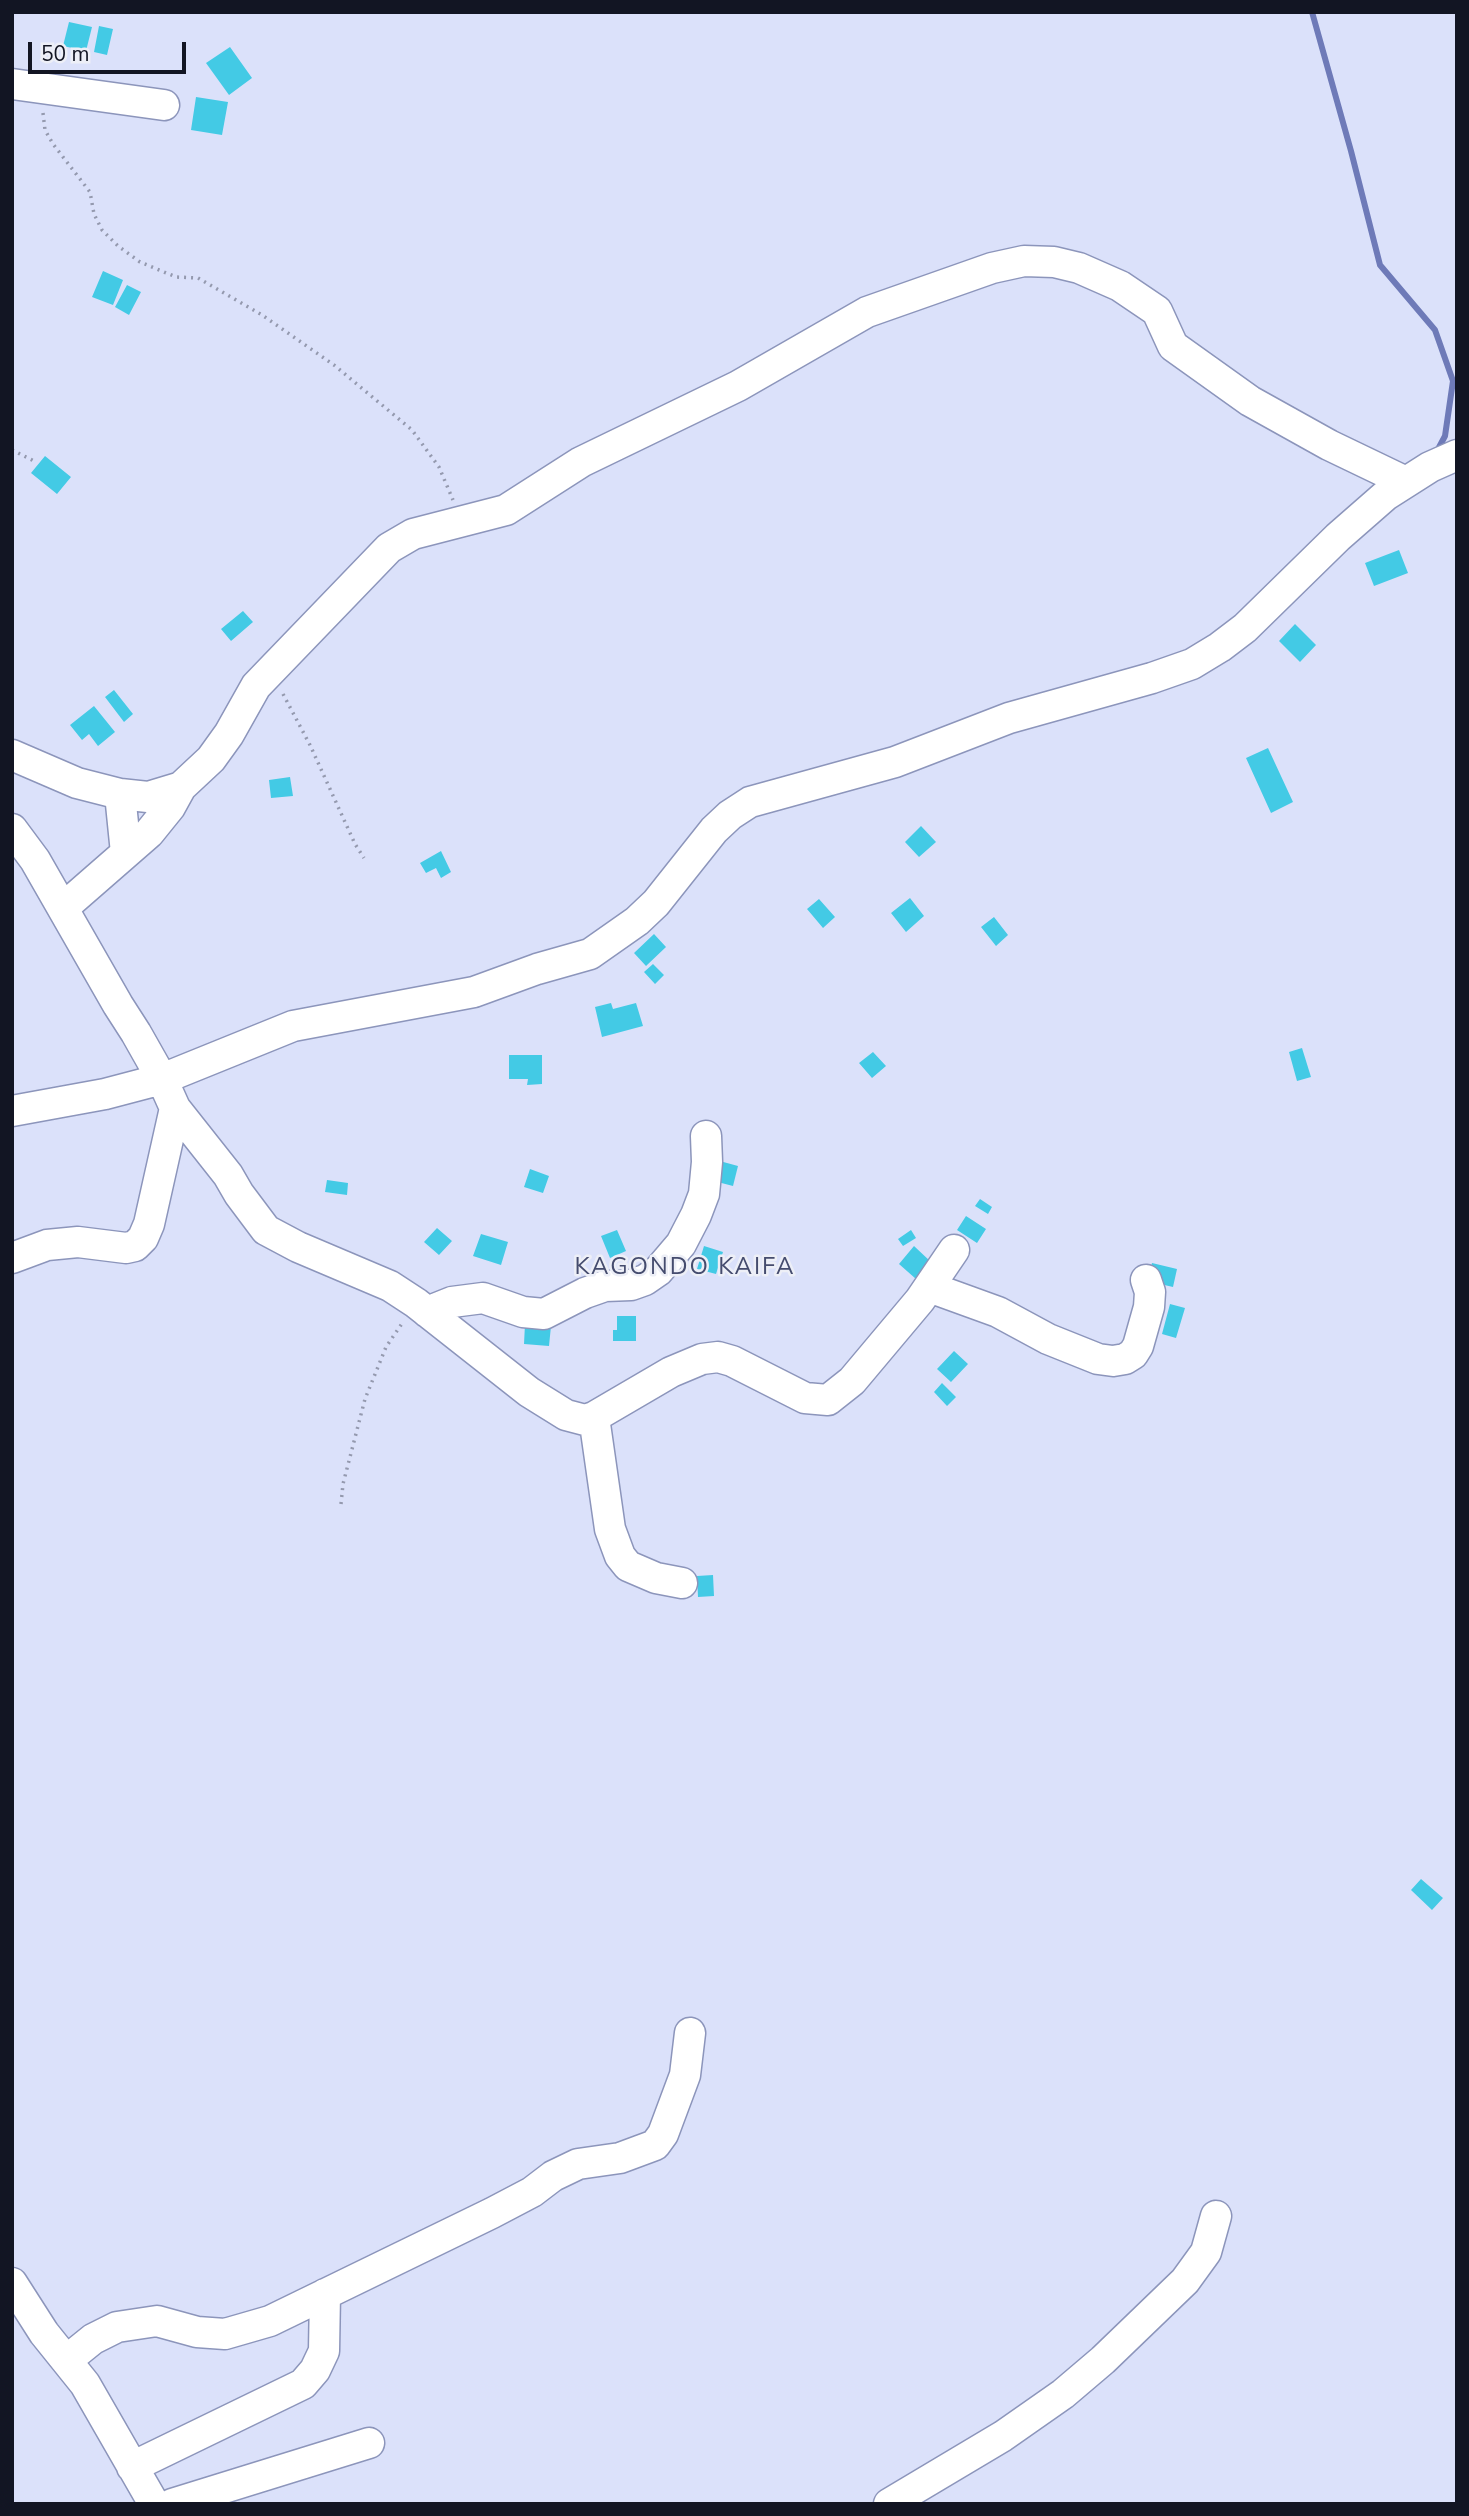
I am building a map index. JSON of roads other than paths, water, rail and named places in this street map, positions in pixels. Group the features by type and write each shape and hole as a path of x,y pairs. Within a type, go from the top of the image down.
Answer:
{"street":[{"path":"26,86 164,105"},
{"path":"63,908 149,833 170,807 181,787 211,759 229,734 256,686 389,548 413,534 506,510 581,462 738,386 867,312 992,268 1024,261 1054,262 1079,268 1120,286 1157,311 1173,345 1250,401 1329,445 1431,468"},
{"path":"12,1111 75,1101 162,1079 293,1026 474,992 537,969 590,954 646,912 714,830 750,802 895,762 1009,718 1152,678 1192,664 1245,628 1338,537 1386,495 1431,468"},
{"path":"12,755 77,783 120,794 148,797 181,787"},
{"path":"120,794 126,853"},
{"path":"12,829 35,860 162,1079 175,1108 228,1174 239,1194 266,1230 298,1247 390,1286 552,1408 566,1415 585,1420 594,1418 671,1372 702,1359 718,1357 732,1361 805,1398 828,1400 852,1381 929,1287 954,1250"},
{"path":"12,1258 47,1245 78,1242 126,1248 135,1246 143,1238 149,1224 175,1108"},
{"path":"421,1307 483,1298 523,1312 544,1314 605,1286 631,1285 645,1280 658,1271 681,1244 696,1215 704,1194 706,1136"},
{"path":"929,1287 998,1312 1048,1339 1098,1359 1113,1361 1125,1359 1139,1346 1149,1307 1150,1292 1146,1280"},
{"path":"594,1418 610,1530 620,1556 628,1566 648,1575 682,1583"},
{"path":"67,2360 93,2339 117,2327 157,2321 197,2332 225,2334 270,2321 492,2213 578,2164 620,2158 655,2145 663,2134 685,2075 690,2033"},
{"path":"889,2504 1003,2436 1063,2394 1103,2360 1185,2281 1206,2252 1216,2216"},
{"path":"12,2283 44,2333 85,2384 154,2504"},
{"path":"132,2466 303,2384 324,2351 325,2294"},
{"path":"172,2504 369,2443"}],"waterway":[{"path":"1312,12 1380,265 1435,330 1453,381 1445,436 1436,453"}],"district":[{"name":"KAGONDO KAIFA","path":"685,1268"}]}
